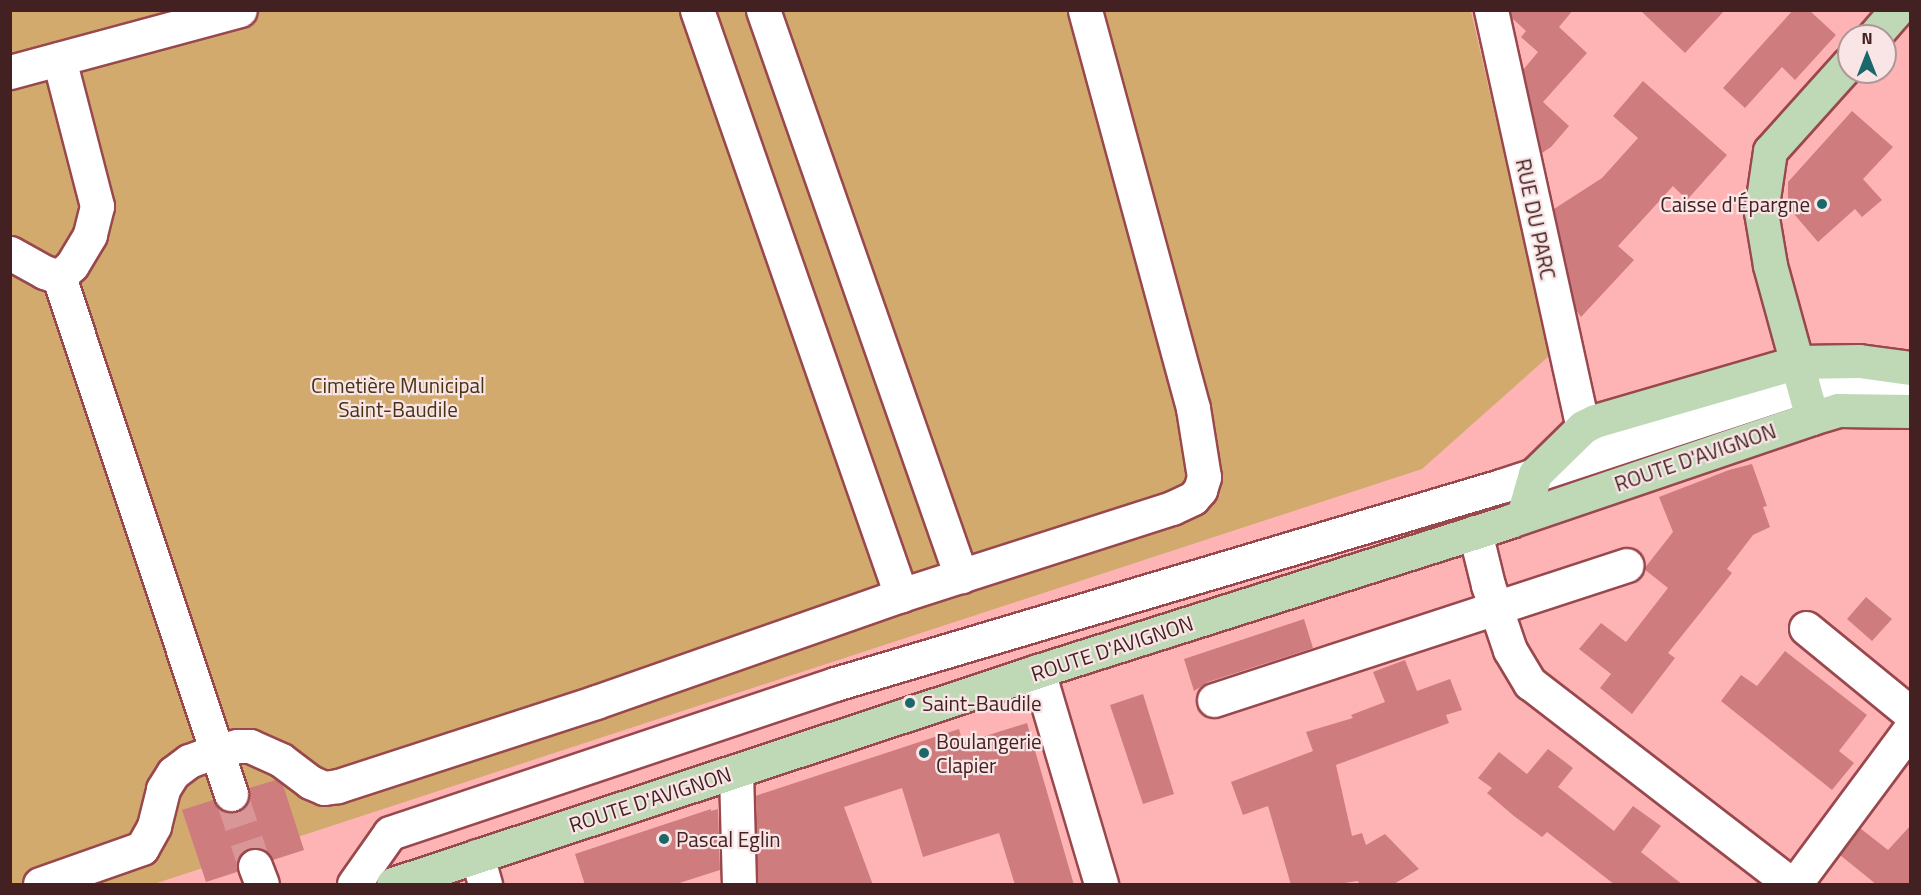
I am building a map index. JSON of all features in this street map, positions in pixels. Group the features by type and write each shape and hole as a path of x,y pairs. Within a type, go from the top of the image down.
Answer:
{"main road":[{"path":"1884,24 1896,10"},
{"path":"1837,76 1770,151 1761,212 1770,265 1804,390 1838,410 1911,411"},
{"path":"1523,516 1535,474 1583,427 1596,421 1804,390 1859,361 1911,368"},
{"name":"ROUTE D'AVIGNON","path":"393,885 481,870 736,771 1523,516 1804,390"}],"street":[{"path":"10,72 240,10"},
{"path":"696,10 901,595"},
{"path":"763,10 961,576"},
{"path":"40,885 142,849 154,826 163,789 173,773 189,761 216,751 237,746 250,746 280,760 310,782 324,788 338,786 596,702 901,595 1172,508 1193,498 1200,490 1204,477 1193,408 1085,10"},
{"name":"RUE DU PARC","path":"1491,10 1583,427"},
{"path":"58,59 97,206 90,235 72,265 59,277"},
{"path":"10,253 44,272 59,277"},
{"path":"59,277 231,794"},
{"path":"354,885 390,833 835,684 1535,474 1804,390 1858,384 1911,386"},
{"path":"1475,532 1495,608 1510,650 1530,683 1791,885"},
{"path":"1214,700 1626,565"},
{"path":"360,885 390,857 907,684 1086,610"},
{"path":"1806,628 1911,713"},
{"path":"1038,672 1101,885"},
{"path":"1796,885 1911,729"},
{"path":"736,771 739,885"}],"green space":[{"name":"Cimetière Municipal Saint-Baudile","path":"10,11 1471,11 1550,355 1422,469 154,884 11,884"}],"building":[{"path":"1510,10 1573,10 1559,27 1587,53 1543,102 1569,126 1551,147 1542,153 1523,70 1538,52 1521,37 1526,31 1512,18"},
{"path":"1640,10 1725,10 1685,53"},
{"path":"1793,10 1809,10 1836,35 1795,80 1782,67 1745,108 1723,88"},
{"path":"1643,81 1727,155 1687,200 1673,186 1618,246 1634,260 1581,317 1576,310 1554,209 1602,178 1638,138 1613,116"},
{"path":"1852,111 1893,147 1863,179 1882,200 1862,217 1855,209 1818,242 1788,207 1788,182"},
{"path":"1752,464 1767,506 1763,507 1770,527 1753,535 1727,569 1732,573 1668,653 1675,658 1632,714 1600,688 1611,674 1579,649 1601,623 1626,642 1668,588 1644,569 1673,532 1659,497 1729,470"},
{"path":"1866,597 1892,619 1872,641 1847,619"},
{"path":"1304,619 1313,648 1208,682 1194,691 1184,659"},
{"path":"1785,651 1867,715 1839,751 1854,763 1832,790 1721,701 1741,675 1757,686"},
{"path":"1405,660 1417,691 1450,679 1462,710 1446,715 1449,723 1336,765 1352,836 1362,833 1366,845 1385,834 1419,869 1394,884 1359,884 1358,881 1331,885 1291,885 1268,806 1243,815 1231,782 1313,751 1306,732 1353,718 1351,715 1385,702 1373,672"},
{"path":"1143,694 1174,794 1143,804 1110,705"},
{"path":"1027,723 1074,885 1015,885 999,833 923,857 902,788 844,807 873,885 758,885 755,796 959,729 963,743"},
{"path":"1548,749 1573,768 1558,787 1614,831 1633,806 1661,826 1641,852 1683,885 1615,885 1547,832 1542,837 1514,816 1487,793 1492,788 1478,778 1499,752 1527,774"},
{"path":"276,780 283,785 304,850 273,860 266,851 257,847 249,848 240,855 237,872 206,882 182,810 213,800 219,808 228,812 236,812 245,806 249,797 249,788"},
{"path":"711,809 711,811 718,809 720,870 673,885 585,885 575,854"},
{"path":"1911,825 1911,885 1877,885 1840,855 1860,828 1888,850"}],"tunnel":[{"path":"231,794 255,866"}],"place":[{"name":"Caisse d'Épargne","path":"1822,204"},
{"name":"Saint-Baudile","path":"910,703"},
{"name":"Boulangerie Clapier","path":"924,753"},
{"name":"Pascal Eglin","path":"664,839"}]}
